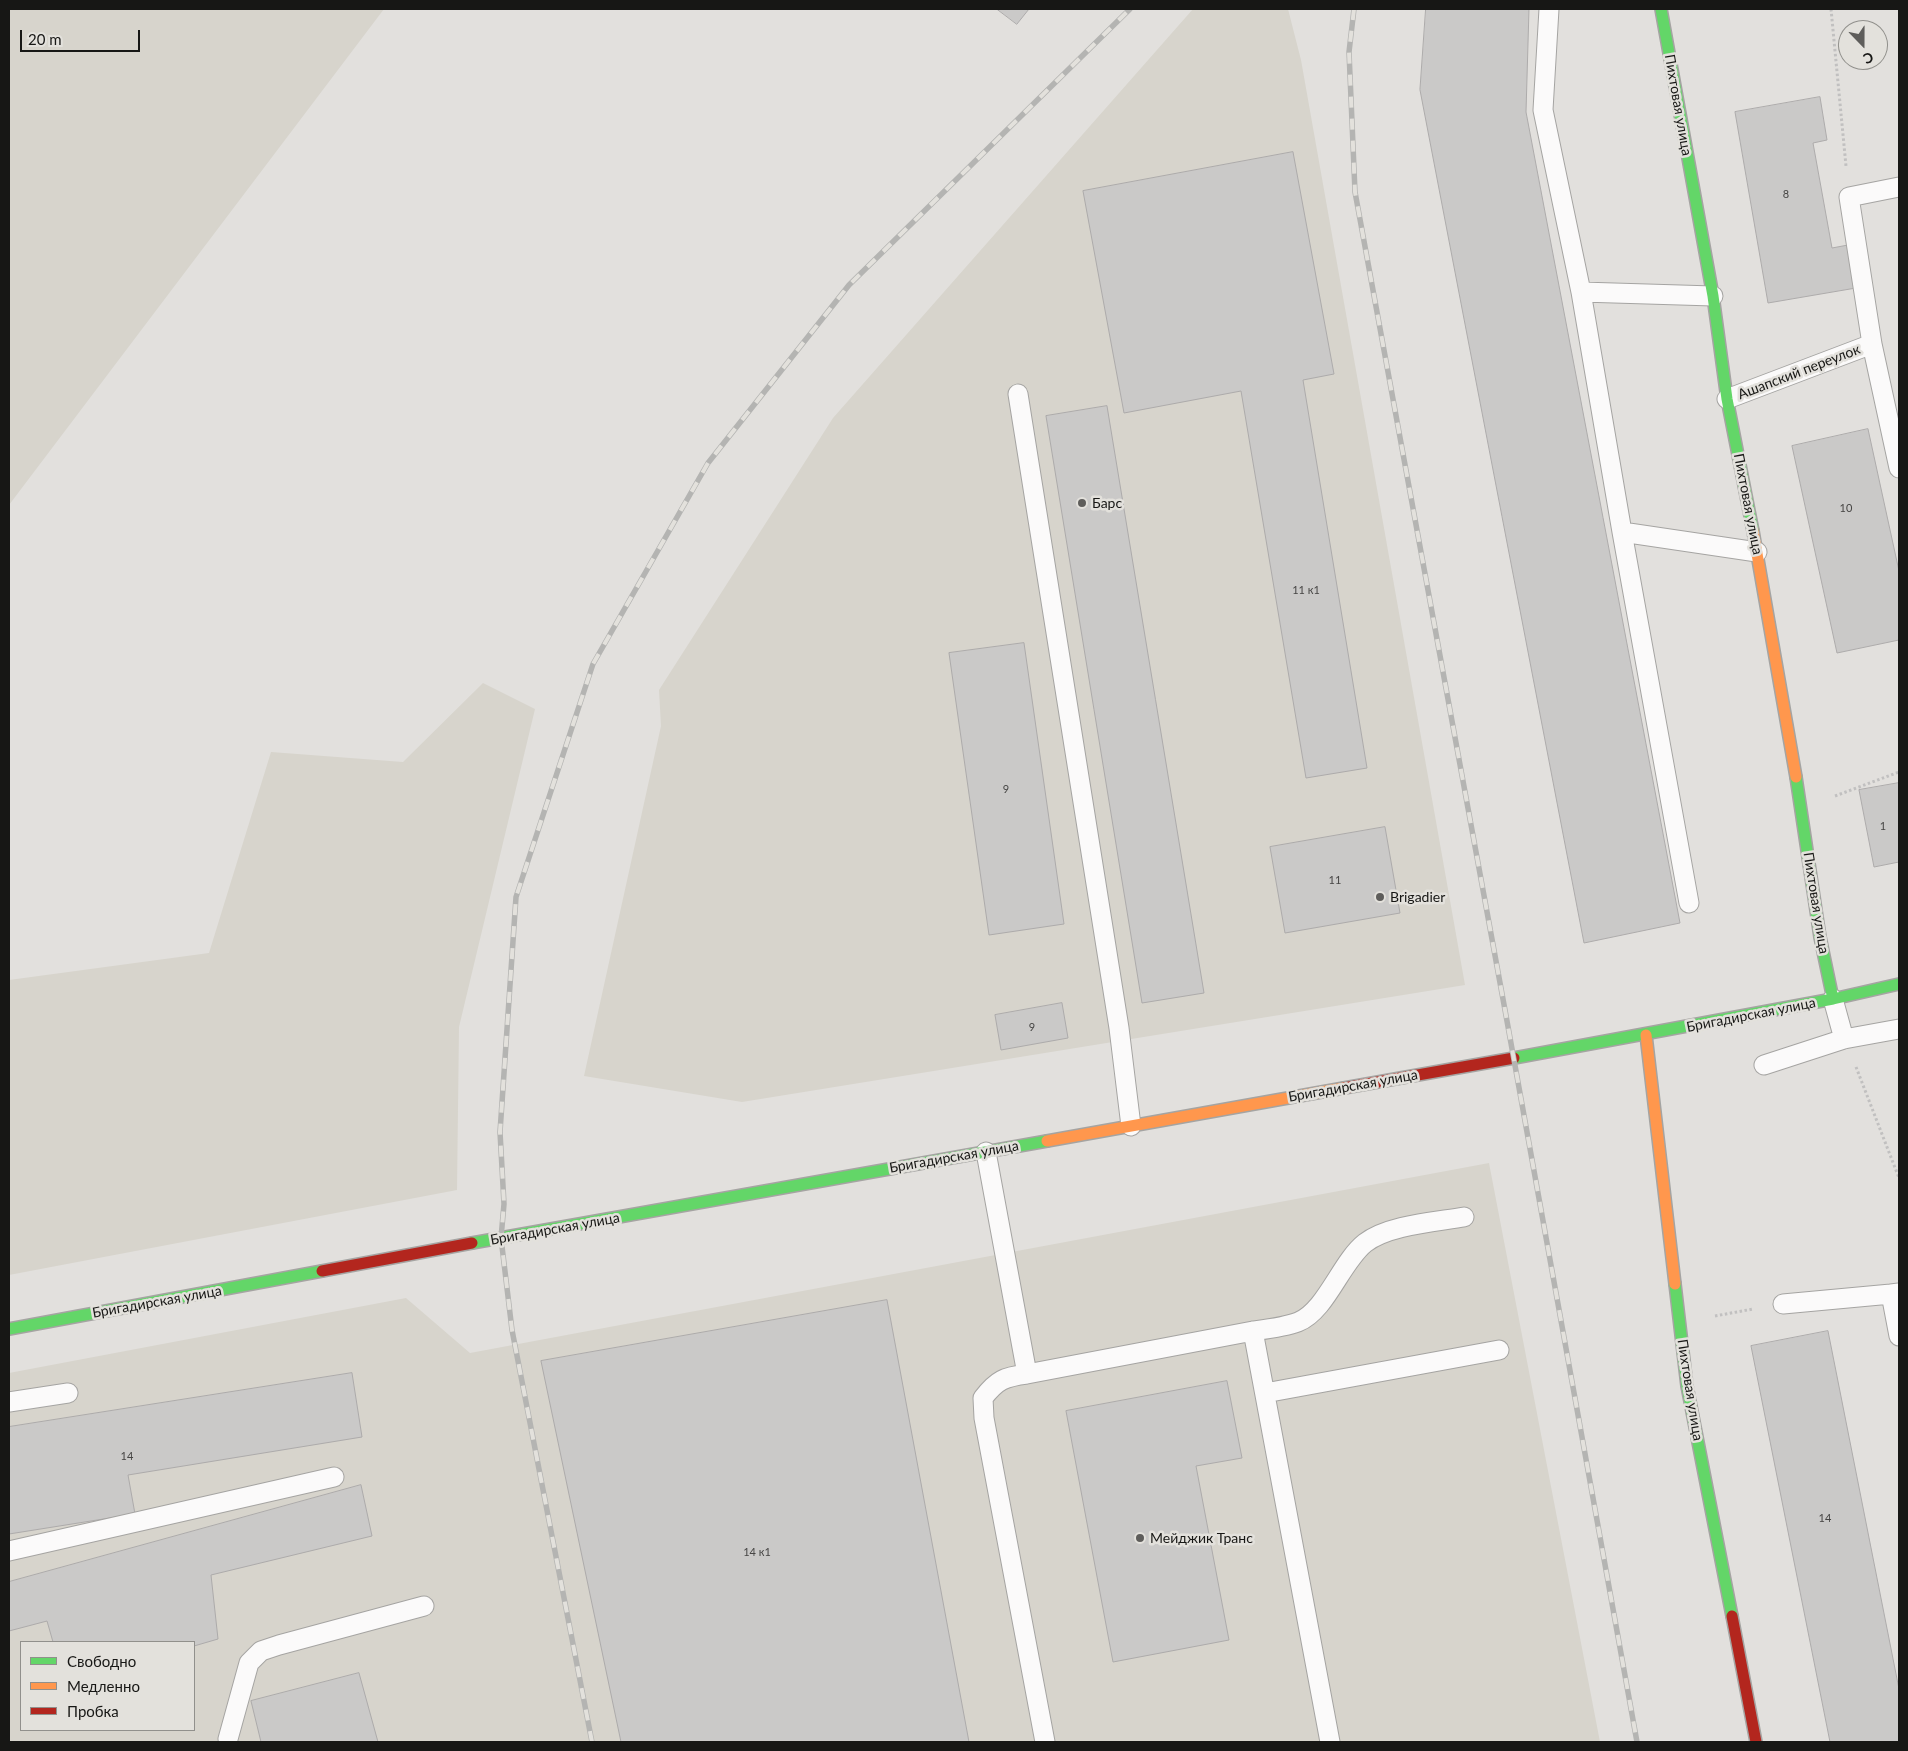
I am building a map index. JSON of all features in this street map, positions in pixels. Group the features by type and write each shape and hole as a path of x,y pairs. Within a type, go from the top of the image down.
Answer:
{"street":[{"name":"Пихтовая улица","path":"1661,9 1713,296 1727,400 1757,552 1802,808 1820,938 1833,999"},
{"name":"Бригадирская улица","path":"9,1329 501,1238 1646,1034 1833,999 1899,984"},
{"name":"Пихтовая улица","path":"1646,1034 1687,1386 1756,1742"}],"lane":[{"path":"1549,9 1543,110 1581,292 1688,903"},
{"path":"1899,187 1849,197 1872,344 1899,468"},
{"path":"1581,292 1713,296"},
{"name":"Ашапский переулок","path":"1727,400 1872,344"},
{"path":"1018,394 1116,1008 1131,1126"},
{"path":"1622,532 1757,552"},
{"path":"1833,999 1844,1039"},
{"path":"1764,1065 1844,1039 1899,1029"},
{"path":"986,1152 1027,1374"},
{"path":"1045,1742 984,1418 983,1398 994,1384 1013,1376 1299,1322 1311,1314 1353,1255 1364,1244 1380,1234 1464,1217"},
{"path":"1783,1304 1895,1294 1899,1336"},
{"path":"1253,1332 1330,1742"},
{"path":"1265,1393 1499,1350"},
{"path":"9,1402 68,1393"},
{"path":"9,1551 334,1477"},
{"path":"224,1741 249,1663 262,1652 280,1645 424,1606"}],"path":[{"path":"1831,9 1849,197"},
{"path":"1802,808 1899,772"},
{"path":"1844,1039 1899,1178"},
{"path":"1680,1323 1783,1304"}],"shaded area":[{"path":"9,9 384,9 9,505"},
{"path":"1193,9 1288,9 1301,60 1465,985 742,1102 584,1076 661,726 659,690 833,418"},
{"path":"483,683 535,709 459,1027 457,1190 9,1275 9,980 209,953 271,752 403,762"},
{"path":"1489,1163 1600,1742 9,1742 9,1373 406,1298 470,1353"}],"building":[{"path":"997,9 1029,9 1017,24"},
{"path":"1426,9 1529,9 1526,112 1680,923 1584,943 1420,90"},
{"path":"1820,97 1827,140 1813,143 1832,248 1848,245 1856,288 1768,303 1735,112"},
{"path":"1293,152 1334,374 1303,380 1367,768 1306,778 1241,391 1124,413 1083,191"},
{"path":"1107,406 1204,993 1142,1003 1046,416"},
{"path":"1868,429 1899,571 1899,640 1837,653 1792,446"},
{"path":"1024,643 1064,924 989,935 949,653"},
{"path":"1899,783 1899,862 1874,867 1859,790"},
{"path":"1385,827 1400,913 1285,933 1270,847"},
{"path":"1062,1003 1068,1038 1001,1050 995,1015"},
{"path":"887,1300 969,1742 621,1742 541,1361"},
{"path":"1828,1331 1899,1689 1899,1742 1830,1742 1751,1346"},
{"path":"352,1373 362,1437 128,1475 135,1514 9,1534 9,1427"},
{"path":"1227,1381 1242,1458 1196,1466 1229,1640 1113,1662 1066,1411"},
{"path":"361,1485 372,1536 211,1575 218,1639 195,1646 195,1641 53,1641 47,1621 9,1631 9,1582"},
{"path":"359,1673 378,1742 261,1742 251,1701"}],"railway":[{"path":"592,1742 512,1330 501,1238 504,1204 500,1132 516,897 593,664 708,463 849,285 1130,9"},
{"path":"1354,9 1349,52 1355,192 1637,1742"}],"traffic: fast":[{"path":"1661,9 1713,296 1727,399 1753,531"},
{"path":"1796,777 1820,937 1833,999"},
{"path":"1514,1058 1833,999 1899,984"},
{"path":"472,1243 1047,1141"},
{"path":"9,1329 322,1271"},
{"path":"1675,1284 1687,1386 1732,1616"}],"traffic: slow":[{"path":"1753,531 1796,777"},
{"path":"1646,1035 1675,1284"},
{"path":"1047,1141 1344,1088"}],"traffic: jam":[{"path":"1344,1088 1514,1058"},
{"path":"322,1271 472,1243"},
{"path":"1732,1616 1756,1742"}],"place":[{"name":"Барс","path":"1082,503"},
{"name":"Brigadier","path":"1380,897"},
{"name":"Мейджик Транс","path":"1140,1538"}]}
